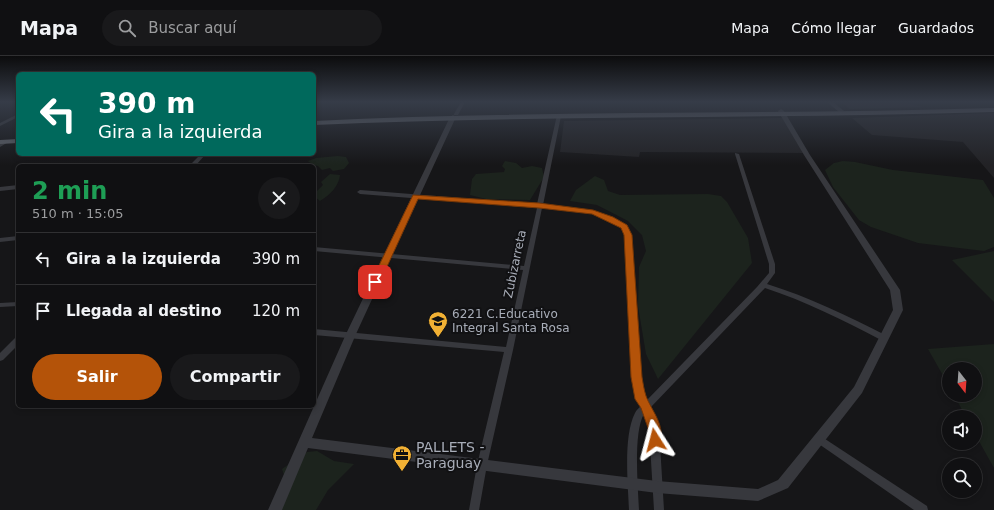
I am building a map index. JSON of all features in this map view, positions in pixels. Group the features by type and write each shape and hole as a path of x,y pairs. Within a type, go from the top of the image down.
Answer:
{"highway":[{"path":"3,141 16,138"},
{"path":"3,141 16,141"}],"street":[{"path":"275,510 306,442 351,334 450,123"},
{"name":"Zubizarreta","path":"474,510 482,465 509,350 557,123"},
{"path":"306,442 657,487 758,494 783,484 858,390 898,310 894,290 788,123"},
{"path":"0,146 3,141"},
{"path":"634,510 633,484 636,423 639,414 763,285 772,273 772,264 737,154"},
{"path":"194,164 202,156"},
{"path":"0,188 16,187"},
{"path":"360,192 539,206 593,212 624,226 628,235 629,244 636,377 641,399 646,406 654,428 659,510"},
{"path":"0,240 16,238"},
{"path":"316,249 526,268"},
{"path":"763,285 792,294 826,308 884,338"},
{"path":"0,305 16,304"},
{"path":"316,332 351,334 509,350"},
{"path":"0,358 16,342"},
{"path":"819,439 924,510"}],"shaded area":[{"path":"564,123 786,123 806,153 640,152 639,157 560,152"},
{"path":"858,123 994,123 994,178 963,142 872,135"},
{"path":"338,156 346,157 349,163 344,169 333,171 330,168 322,170 316,164 312,164 308,161 316,158"},
{"path":"505,161 516,163 522,168 532,166 542,168 544,177 530,200 486,199 470,195 472,179 476,174 504,172 505,169 502,166"},
{"path":"843,161 893,170 983,180 994,198 994,247 984,251 918,243 871,227 859,220 833,187 825,170 834,163"},
{"path":"330,174 340,175 336,186 320,201 316,198 316,192 323,185 321,182"},
{"path":"595,176 604,180 608,191 620,195 708,194 721,196 727,202 748,238 752,263 658,379 646,354 638,306 639,267 646,251 642,235 628,221 597,205 570,201 576,190"},
{"path":"994,251 994,302 952,260"},
{"path":"994,344 994,468 982,447 982,410 962,410 958,402 982,402 982,362 942,362 942,374 928,349"},
{"path":"317,451 334,461 354,464 328,490 316,510 272,510 285,478 282,469 307,452"}],"place":[{"name":"6221 C.Educativo Integral Santa Rosa","path":"438,338"},
{"name":"PALLETS - Paraguay","path":"402,472"}],"route":[{"path":"375,282 416,197 539,206 593,212 624,226 628,235 629,244 638,392 646,406 654,428 655,440"}]}
